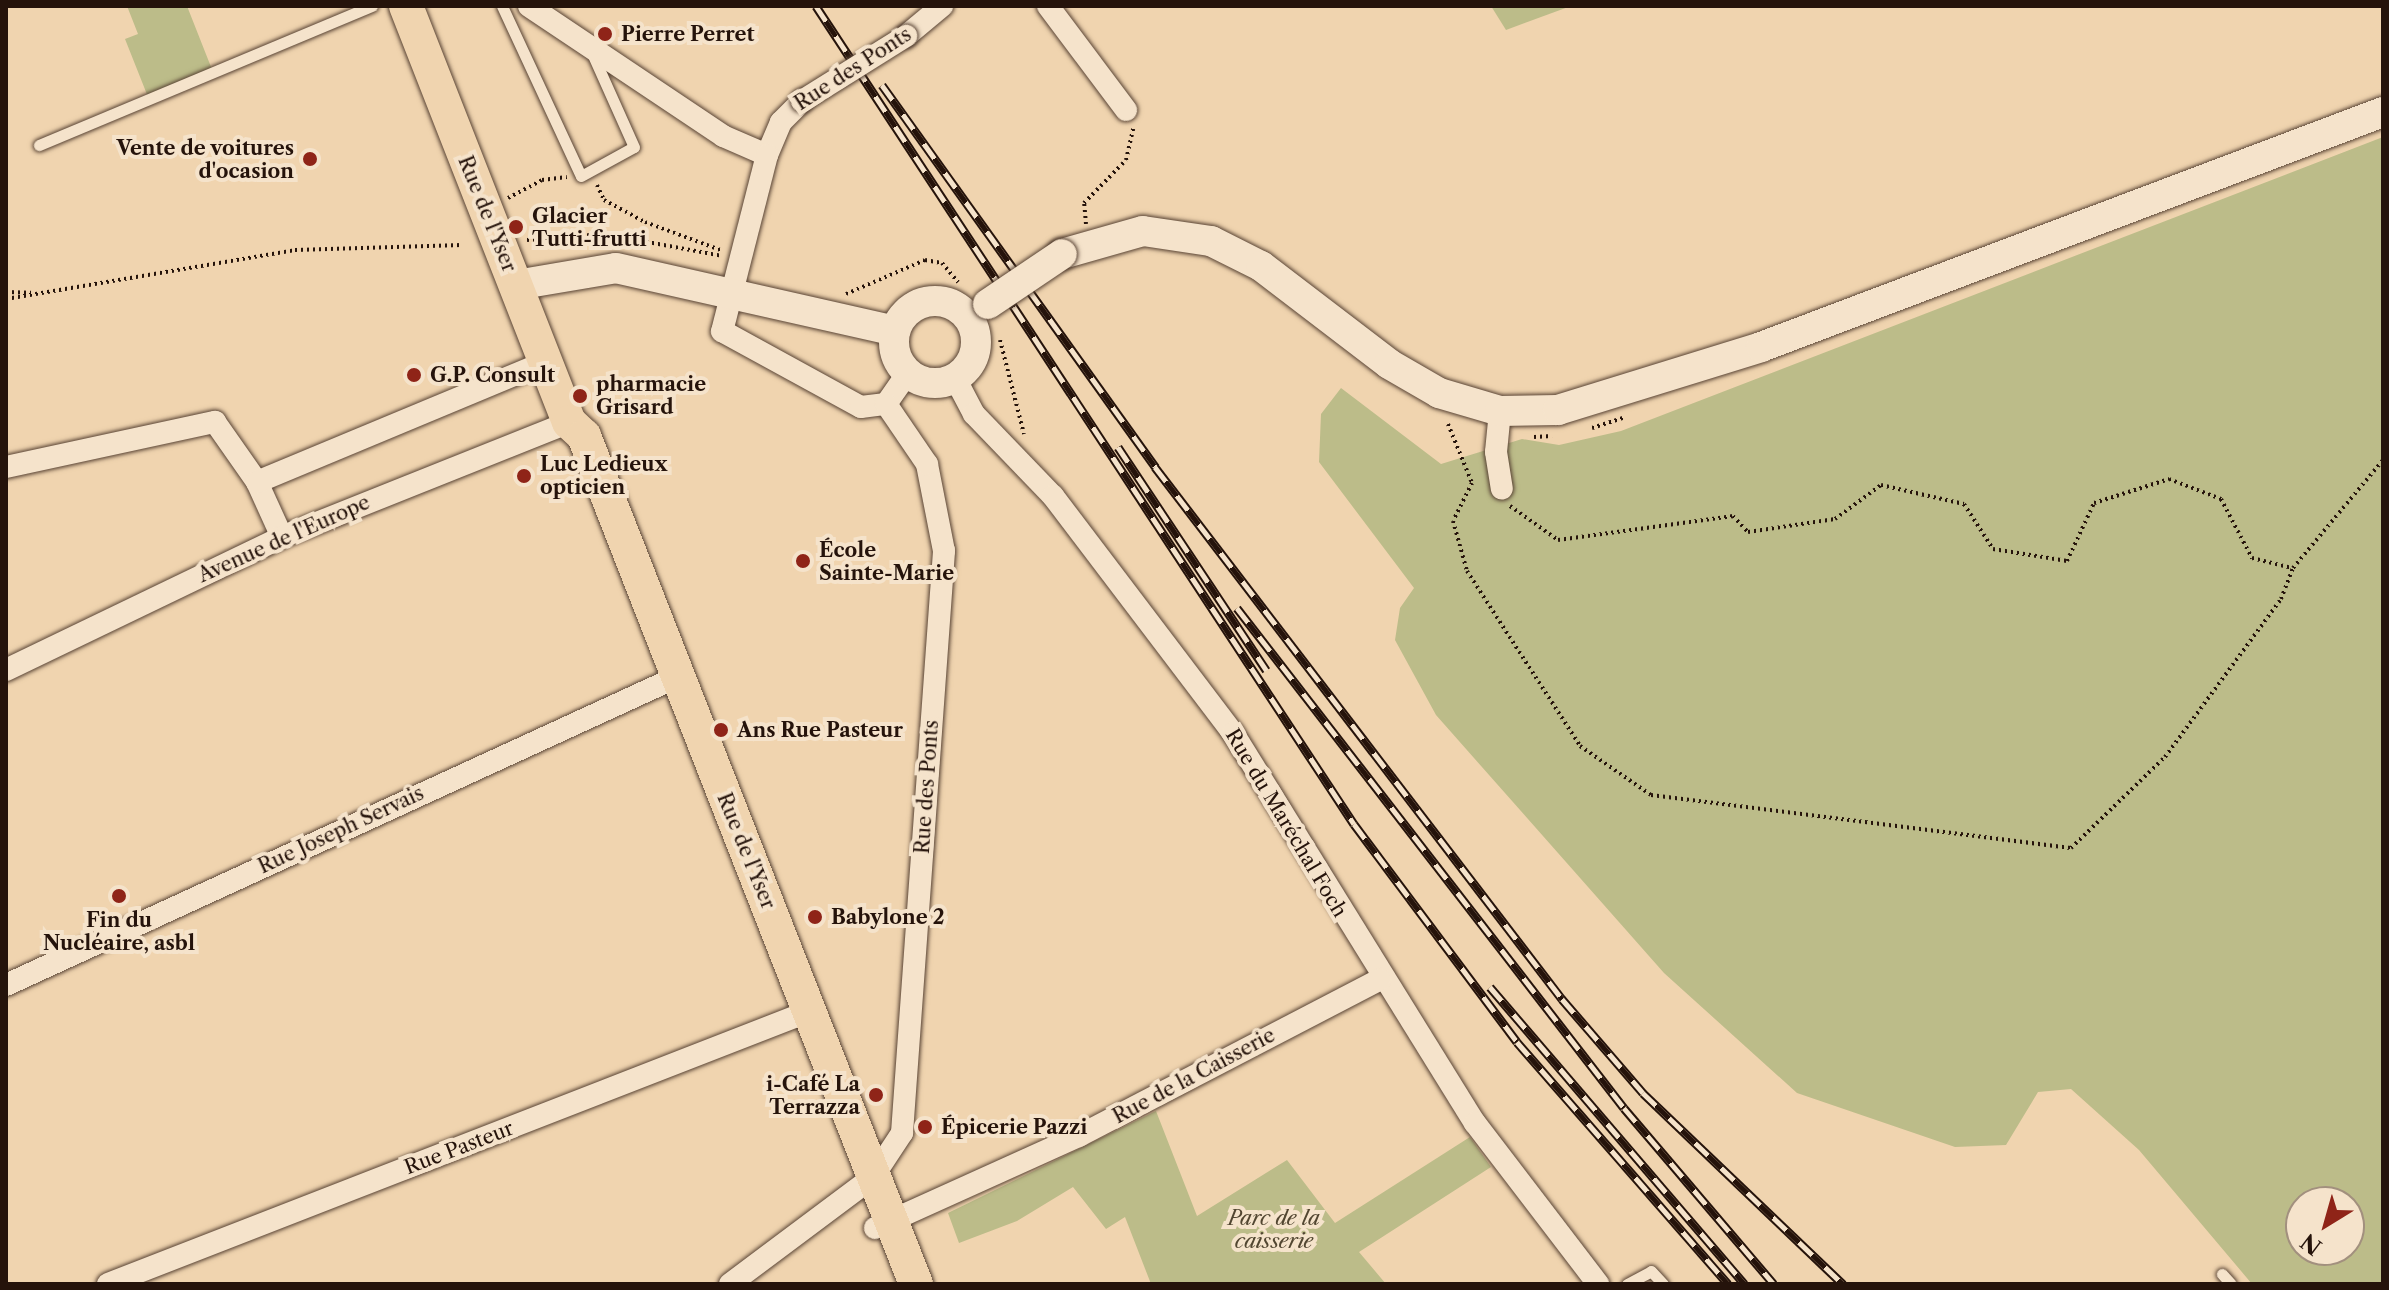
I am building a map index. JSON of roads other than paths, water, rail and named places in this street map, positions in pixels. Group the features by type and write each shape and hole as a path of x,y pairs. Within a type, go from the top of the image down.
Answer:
{"main road":[{"name":"Rue de l'Yser","path":"406,6 569,422 565,445 669,681 802,1014 883,1225 898,1284"},
{"name":"Rue de l'Yser","path":"883,1225 916,1284"}],"street":[{"path":"529,6 723,136 767,155"},
{"name":"Rue des Ponts","path":"730,1284 866,1182 902,1133 944,551 927,464 886,404 861,407 743,348 722,331 727,291 767,155 781,122 802,101 906,36 942,6"},
{"path":"1048,6 1126,110"},
{"path":"979,311 955,305 922,303 895,331 896,354 908,373 927,382 955,378 976,351 979,311 1070,242 1143,231 1211,241 1261,266 1418,382 1500,411 1608,400 2383,112"},
{"path":"516,285 616,268 895,331"},
{"path":"257,482 545,362"},
{"path":"886,404 908,373"},
{"name":"Rue du Maréchal Foch","path":"955,378 974,414 1053,496 1233,733 1380,979 1475,1123 1598,1284"},
{"path":"1500,411 1496,452 1502,489"},
{"path":"6,467 215,422 257,482 282,537"},
{"name":"Avenue de l'Europe","path":"6,670 282,537 569,422"},
{"name":"Rue Joseph Servais","path":"6,985 669,681"},
{"name":"Rue de la Caisserie","path":"883,1225 1079,1136 1380,979"},
{"name":"Rue Pasteur","path":"108,1284 802,1014"}],"lane":[{"path":"39,145 372,6"},
{"path":"502,6 586,174 634,147 588,45"},
{"path":"1627,1284 1651,1271 1663,1284"}],"railway":[{"path":"816,6 1354,824 1517,1042 1728,1284"},
{"path":"882,85 1155,467 1562,999 1643,1093 1843,1284"},
{"path":"1118,447 1266,670"},
{"path":"1237,608 1624,1108 1774,1284"},
{"path":"1490,987 1745,1284"}],"place":[{"name":"Pierre Perret","path":"605,34"},
{"name":"Vente de voitures d'ocasion","path":"310,159"},
{"name":"Glacier Tutti-frutti","path":"516,227"},
{"name":"G.P. Consult","path":"414,375"},
{"name":"pharmacie Grisard","path":"580,396"},
{"name":"Luc Ledieux opticien","path":"524,476"},
{"name":"École Sainte-Marie","path":"803,561"},
{"name":"Ans Rue Pasteur","path":"721,730"},
{"name":"Fin du Nucléaire, asbl","path":"119,896"},
{"name":"Babylone 2","path":"815,917"},
{"name":"i-Café La Terrazza","path":"876,1095"},
{"name":"Épicerie Pazzi","path":"925,1127"}],"park label":[{"name":"Parc de la caisserie","path":"1274,1230"}]}
